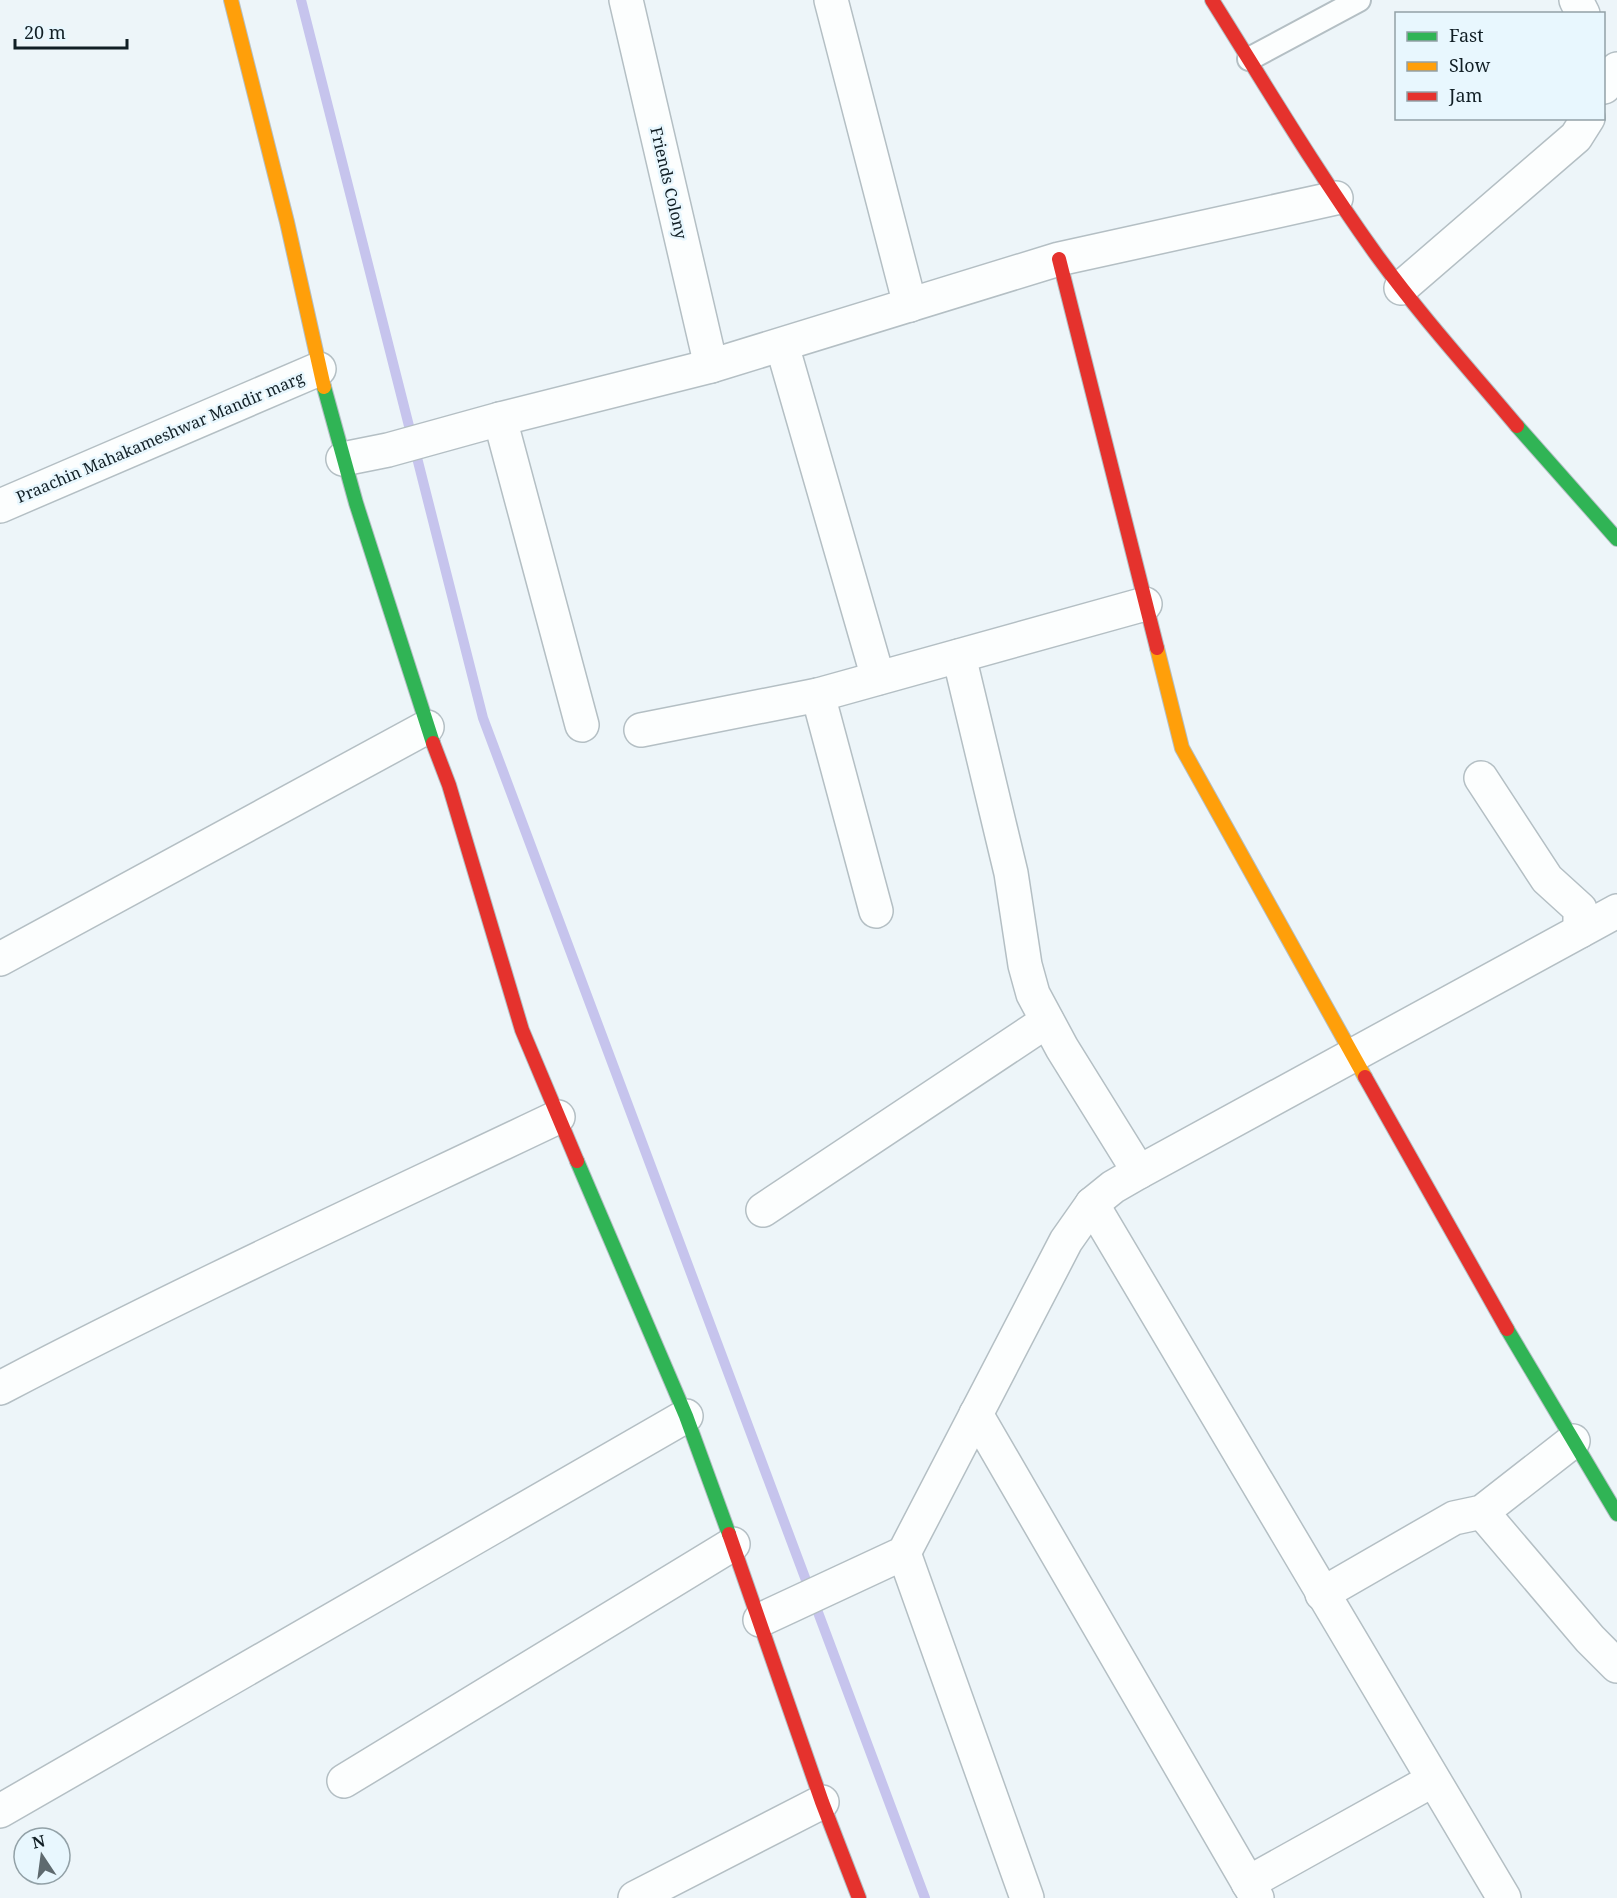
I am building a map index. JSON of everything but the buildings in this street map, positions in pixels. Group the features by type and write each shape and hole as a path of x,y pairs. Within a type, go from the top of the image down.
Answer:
{"street":[{"path":"231,0 343,459 427,728 449,785 522,1030 686,1416 760,1620 822,1802 859,1898"},
{"name":"Friends Colony","path":"626,0 711,366"},
{"path":"831,0 910,305"},
{"path":"1212,0 1336,198 1401,288 1542,456 1617,539"},
{"path":"1401,288 1576,137 1587,120"},
{"path":"343,459 387,450 711,366 1059,259 1336,198"},
{"path":"1059,259 1182,748 1486,1294 1617,1514"},
{"path":"782,345 878,678"},
{"name":"Praachin Mahakameshwar Mandir marg","path":"0,506 320,369"},
{"path":"500,419 582,725"},
{"path":"642,730 818,695 1146,604"},
{"path":"958,656 1011,873 1025,965 1033,994 1139,1172"},
{"path":"818,695 876,911"},
{"path":"0,959 427,728"},
{"path":"1480,778 1547,879 1580,909 1580,931"},
{"path":"760,1620 904,1553 1066,1241 1092,1204 1113,1187 1139,1172 1617,911"},
{"path":"763,1210 1047,1021"},
{"path":"0,1388 185,1295 558,1117"},
{"path":"1092,1204 1504,1898"},
{"path":"976,1414 1253,1891 1433,1780"},
{"path":"0,1811 686,1416"},
{"path":"1322,1594 1454,1518 1482,1512 1574,1441"},
{"path":"1482,1512 1590,1639 1617,1666"},
{"path":"344,1781 733,1544"},
{"path":"904,1553 1027,1898"},
{"path":"635,1898 822,1802"}],"lane":[{"path":"1249,59 1359,0"}],"waterway":[{"path":"301,0 483,718 925,1898"}],"traffic: fast":[{"path":"324,387 356,503 433,743"},
{"path":"1517,426 1617,539"},
{"path":"577,1161 686,1416 729,1534"},
{"path":"1507,1329 1617,1514"}],"traffic: slow":[{"path":"231,0 287,222 324,387"},
{"path":"1157,648 1182,748 1365,1077"}],"traffic: jam":[{"path":"1212,0 1313,162 1378,257 1428,322 1517,426"},
{"path":"1059,259 1157,648"},
{"path":"433,743 449,785 522,1030 577,1161"},
{"path":"1365,1077 1507,1329"},
{"path":"729,1534 822,1802 859,1898"}]}
